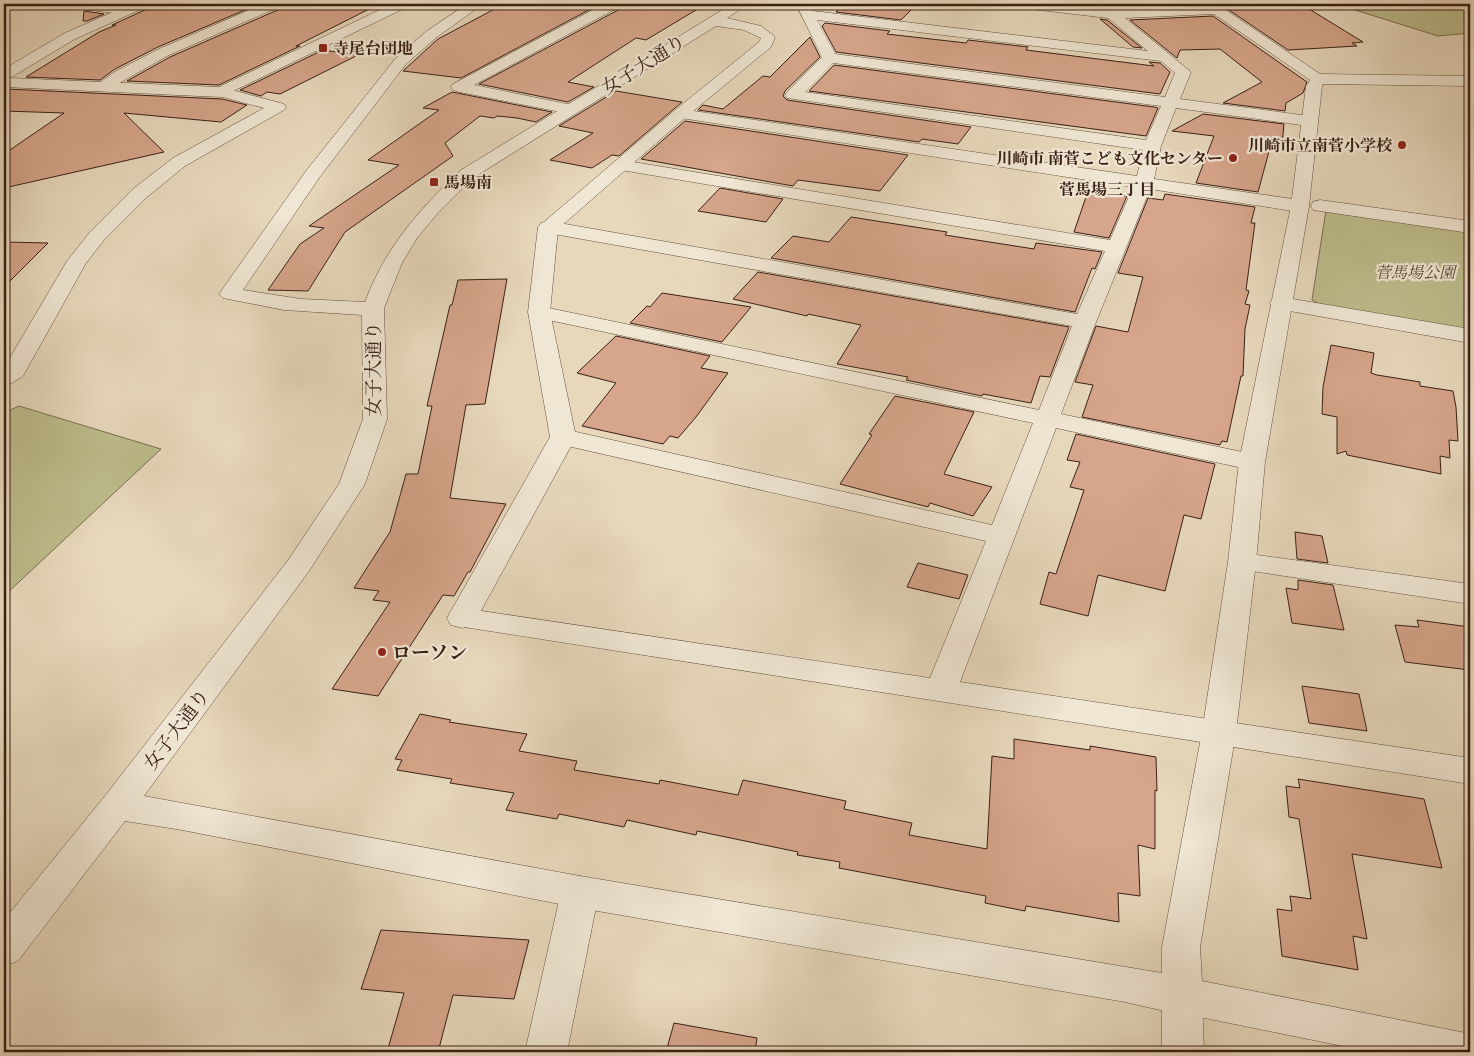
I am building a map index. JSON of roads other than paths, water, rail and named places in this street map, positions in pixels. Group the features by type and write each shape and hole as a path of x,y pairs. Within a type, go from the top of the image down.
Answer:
{"street":[{"path":"72,4 123,10"},
{"path":"4,75 70,36 123,10 141,4"},
{"path":"101,87 127,70 170,49 274,4"},
{"path":"221,92 401,4"},
{"path":"373,308 330,309 289,305 230,294 312,175 401,61 432,34 476,4"},
{"path":"571,109 459,87 614,4"},
{"name":"女子大通り","path":"4,949 118,806 299,564 352,484 376,420 373,308 392,263 409,236 430,210 467,174 741,4"},
{"path":"1022,4 1112,14 1213,7 1318,79 1470,81"},
{"path":"806,9 1163,57"},
{"path":"806,9 830,58"},
{"path":"941,690 1085,322 1144,183 1152,146 1183,72 1112,14"},
{"path":"712,21 751,27 768,37 766,44 680,114 548,227 539,312 563,437 462,618 1470,771"},
{"path":"830,58 1309,121"},
{"path":"830,58 794,95 1152,146"},
{"path":"1182,1052 1182,947 1219,732 1242,562 1252,462 1281,303 1310,206 1309,121 1314,86 1318,79"},
{"path":"4,82 221,92 278,107 179,162 140,193 86,248 15,371 4,378"},
{"path":"680,114 1144,183 1470,228"},
{"path":"620,166 1117,246"},
{"path":"548,227 1085,322"},
{"path":"1281,303 1470,336"},
{"path":"539,312 1252,462"},
{"path":"563,437 1002,536"},
{"path":"1242,562 1470,594"},
{"path":"118,806 182,816 580,892 1125,984 1182,997 1466,1052"},
{"path":"546,1052 580,892"}],"place":[{"name":"寺尾台団地","path":"323,48"},
{"name":"川崎市立南菅小学校","path":"1402,145"},
{"name":"川崎市 南菅こども文化センター","path":"1233,158"},
{"name":"馬場南","path":"434,182"},
{"name":"ローソン","path":"382,652"}],"district":[{"name":"菅馬場三丁目","path":"1107,189"}],"park label":[{"name":"菅馬場公園","path":"1415,272"}]}
